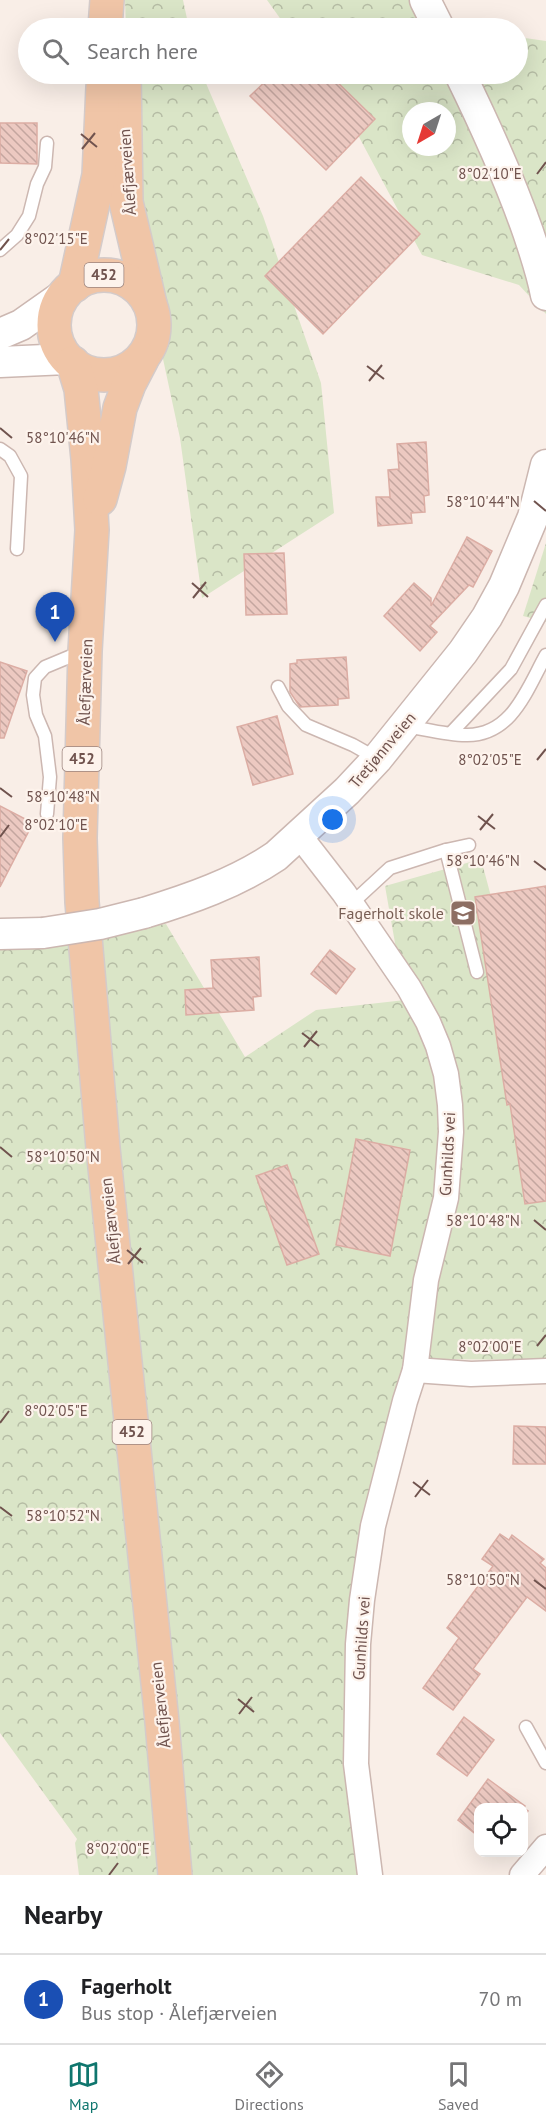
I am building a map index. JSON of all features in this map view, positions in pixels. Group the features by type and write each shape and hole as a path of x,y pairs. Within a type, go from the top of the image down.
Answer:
{"main road":[{"path":"106,18 107,0"},
{"path":"125,0 125,18"},
{"name":"Ålefjærveien","path":"70,289 99,175 103,84"},
{"name":"Ålefjærveien","path":"123,84 126,202 150,304"},
{"name":"452","path":"70,361 59,348 54,334 56,313 70,289 88,278 102,275 130,282 142,292 150,304 154,318 154,333 150,346 142,359"},
{"path":"70,361 91,374 105,376 119,374 132,368 142,359"},
{"name":"Ålefjærveien","path":"92,530 109,466 120,408 142,359"},
{"name":"Ålefjærveien","path":"70,361 81,389 92,530 85,651 80,838 82,902 103,1148 162,1722 175,1875"}],"street":[{"path":"425,0 434,18"},
{"path":"465,84 485,125 520,210 543,276 546,295"},
{"path":"0,334 21,326 70,289"},
{"path":"0,362 70,361"},
{"name":"Tretjønnveien","path":"0,934 42,933 100,924 144,913 182,902 264,865 347,791 377,759 462,652 504,586 533,517 545,472"},
{"name":"Gunhilds vei","path":"299,835 390,958 428,1022 438,1046 447,1084 451,1132 446,1198 426,1280 415,1370 373,1526 361,1611 358,1644 356,1764 370,1875"},
{"path":"415,1370 471,1374 546,1371"},
{"path":"522,1875 546,1846"}],"lane":[{"path":"0,250 17,236 29,216 37,184 45,167 47,143"},
{"path":"0,449 10,456 21,476 17,549"},
{"path":"451,733 511,669 546,605"},
{"path":"47,814 50,777 45,736 36,715 33,694 35,678 45,667 85,651"},
{"path":"404,726 467,735 496,728 513,715 546,655"},
{"path":"278,687 288,706 306,725 353,745 377,759"},
{"path":"351,904 390,868 469,845"},
{"path":"446,850 477,972"},
{"path":"526,1727 546,1763"}],"green space":[{"path":"125,0 183,0 187,18 126,18"},
{"path":"267,0 430,0 444,18 280,18"},
{"path":"528,38 546,41 546,314 519,285 422,255 343,107 326,84 528,84"},
{"path":"129,84 206,84 263,216 321,383 334,513 202,598 180,438 143,266"},
{"path":"546,543 546,622 523,616"},
{"path":"481,859 510,968 546,1082 546,1360 438,1359 421,1381 376,1563 362,1742 378,1875 79,1875 75,1843 77,1839 0,1733 0,946 166,924 245,1057 316,1010 405,1000 385,886"}],"building":[{"path":"263,84 339,84 375,119 326,170 250,96"},
{"path":"0,123 37,123 37,164 0,163"},
{"path":"361,177 420,234 323,334 265,276"},
{"path":"426,442 429,495 424,496 425,512 411,513 412,523 378,526 376,497 390,497 388,470 399,469 397,444"},
{"path":"467,537 492,551 473,587 469,585 430,626 437,632 420,651 384,616 414,583 431,598 431,606"},
{"path":"284,553 287,614 246,615 244,554"},
{"path":"346,657 349,698 338,699 338,705 300,707 290,692 290,664 297,663 297,660"},
{"path":"0,662 27,671 4,738 0,738"},
{"path":"277,716 293,774 253,785 237,727"},
{"path":"0,806 33,823 0,887"},
{"path":"546,886 546,1201 525,1204 510,1104 507,1105 475,897"},
{"path":"330,950 355,969 336,994 311,974"},
{"path":"259,957 261,996 253,997 254,1010 186,1015 185,990 213,988 211,960"},
{"path":"356,1139 410,1150 390,1256 336,1245"},
{"path":"287,1165 319,1254 287,1265 256,1176"},
{"path":"514,1426 546,1427 546,1464 513,1464"},
{"path":"500,1534 509,1540 512,1535 544,1559 540,1563 546,1568 546,1611 527,1597 473,1669 480,1674 453,1710 423,1688 459,1638 447,1628 493,1566 482,1559"},
{"path":"464,1717 494,1740 467,1776 437,1754"},
{"path":"488,1779 521,1803 474,1803 474,1833 458,1820"}],"place":[{"name":"Fagerholt","path":"55,642"},
{"name":"Fagerholt skole","path":"463,913"}]}
